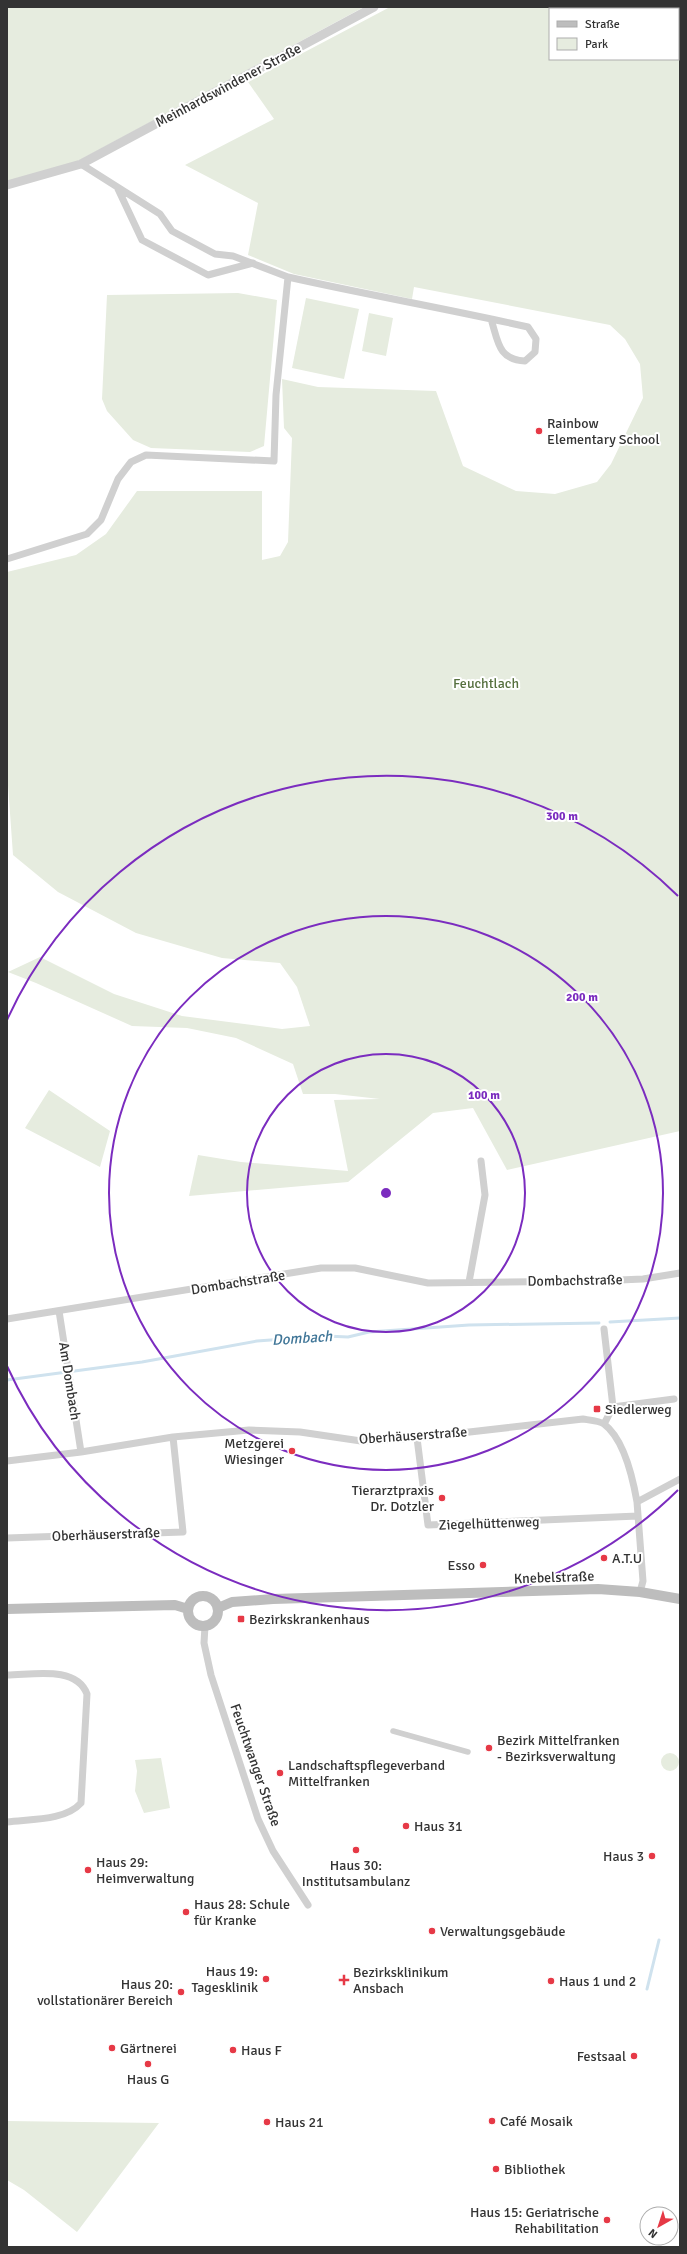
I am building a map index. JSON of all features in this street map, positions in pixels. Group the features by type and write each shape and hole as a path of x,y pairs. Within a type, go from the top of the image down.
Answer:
{"main road":[{"name":"Knebelstraße","path":"218,1608 232,1602 273,1599 598,1589 640,1592 680,1599"},
{"path":"202,1596 212,1599 218,1608 214,1621 205,1626 194,1623 188,1614 188,1609 193,1600 202,1596"},
{"path":"7,1609 175,1605 188,1609"}],"street":[{"name":"Meinhardswindener Straße","path":"7,185 81,164 374,7"},
{"path":"81,164 118,189 160,214 172,231 215,254 233,256 254,263 288,278 491,319 528,327 536,339 535,352 525,361 513,361 501,352 491,319"},
{"path":"118,189 142,240 208,275 254,263"},
{"path":"7,559 87,534 101,520 118,479 131,462 146,455 274,461 276,395 288,278"},
{"path":"470,1282 485,1195 481,1161"},
{"name":"Dombachstraße","path":"7,1319 321,1268 355,1268 428,1283 596,1281 643,1279 680,1274"},
{"name":"Am Dombach","path":"59,1311 81,1452"},
{"path":"604,1329 613,1407 604,1424 619,1444 632,1473 637,1502 643,1581 640,1592"},
{"path":"613,1407 674,1399"},
{"name":"Oberhäuserstraße","path":"7,1460 81,1452 173,1437 249,1430 300,1432 361,1441 417,1438 565,1419 583,1419 604,1424"},
{"name":"Oberhäuserstraße","path":"7,1538 183,1532 173,1437"},
{"name":"Ziegelhüttenweg","path":"417,1438 428,1525 638,1516"},
{"path":"637,1502 680,1480"},
{"name":"Feuchtwanger Straße","path":"205,1626 204,1642 211,1675 258,1819 273,1851 308,1905"},
{"path":"7,1675 65,1674 84,1686 87,1694 81,1803 75,1810 58,1816 7,1822"},
{"path":"393,1731 468,1752"}],"green space":[{"path":"7,7 364,7 78,161 7,182"},
{"name":"Feuchtlach","path":"390,7 680,7 680,1131 507,1170 473,1108 433,1113 348,1182 189,1196 198,1155 241,1162 348,1171 334,1100 380,1099 335,1094 303,1094 293,1064 236,1038 187,1028 132,1026 8,972 40,957 114,994 182,1016 282,1029 310,1026 297,987 280,963 222,958 136,933 58,892 13,855 7,771 7,572 76,555 106,534 137,491 262,491 262,560 280,556 288,542 292,438 284,428 282,379 318,387 436,391 463,466 516,491 555,494 597,482 611,464 643,398 640,364 625,339 610,325 414,287 412,299 294,274 248,255 258,203 185,165 274,119 248,82"},
{"path":"238,293 277,300 264,446 250,452 151,448 133,440 107,411 102,399 107,295"},
{"path":"306,298 359,309 344,379 292,368"},
{"path":"369,313 393,318 386,356 362,351"},
{"path":"49,1090 110,1131 100,1167 25,1128"},
{"path":"666,1753 674,1753 679,1758 677,1769 674,1771 666,1771 661,1766 661,1758"},
{"path":"161,1758 170,1808 144,1813 135,1791 137,1771 135,1760"},
{"path":"7,2121 159,2123 77,2232 24,2190 7,2180"}],"waterway":[{"name":"Dombach","path":"610,1322 680,1318"},
{"name":"Dombach","path":"7,1380 142,1362 257,1341 326,1336 348,1337 369,1332 469,1325 599,1323"},
{"path":"647,1989 659,1940"}],"place":[{"name":"Rainbow Elementary School","path":"539,431"},
{"name":"Siedlerweg","path":"597,1409"},
{"name":"Metzgerei Wiesinger","path":"292,1451"},
{"name":"Tierarztpraxis Dr. Dotzler","path":"442,1498"},
{"name":"A.T.U","path":"604,1558"},
{"name":"Esso","path":"483,1565"},
{"name":"Bezirkskrankenhaus","path":"241,1619"},
{"name":"Bezirk Mittelfranken - Bezirksverwaltung","path":"489,1748"},
{"name":"Landschaftspflegeverband Mittelfranken","path":"280,1773"},
{"name":"Haus 31","path":"406,1826"},
{"name":"Haus 30: Institutsambulanz","path":"356,1850"},
{"name":"Haus 3","path":"652,1856"},
{"name":"Haus 29: Heimverwaltung","path":"88,1870"},
{"name":"Haus 28: Schule für Kranke","path":"186,1912"},
{"name":"Verwaltungsgebäude","path":"432,1931"},
{"name":"Haus 19: Tagesklinik","path":"266,1979"},
{"name":"Bezirksklinikum Ansbach","path":"344,1980"},
{"name":"Haus 1 und 2","path":"551,1981"},
{"name":"Haus 20: vollstationärer Bereich","path":"181,1992"},
{"name":"Gärtnerei","path":"112,2048"},
{"name":"Haus F","path":"233,2050"},
{"name":"Festsaal","path":"634,2056"},
{"name":"Haus G","path":"148,2064"},
{"name":"Café Mosaik","path":"492,2121"},
{"name":"Haus 21","path":"267,2122"},
{"name":"Bibliothek","path":"496,2169"},
{"name":"Haus 15: Geriatrische Rehabilitation","path":"607,2220"}]}
